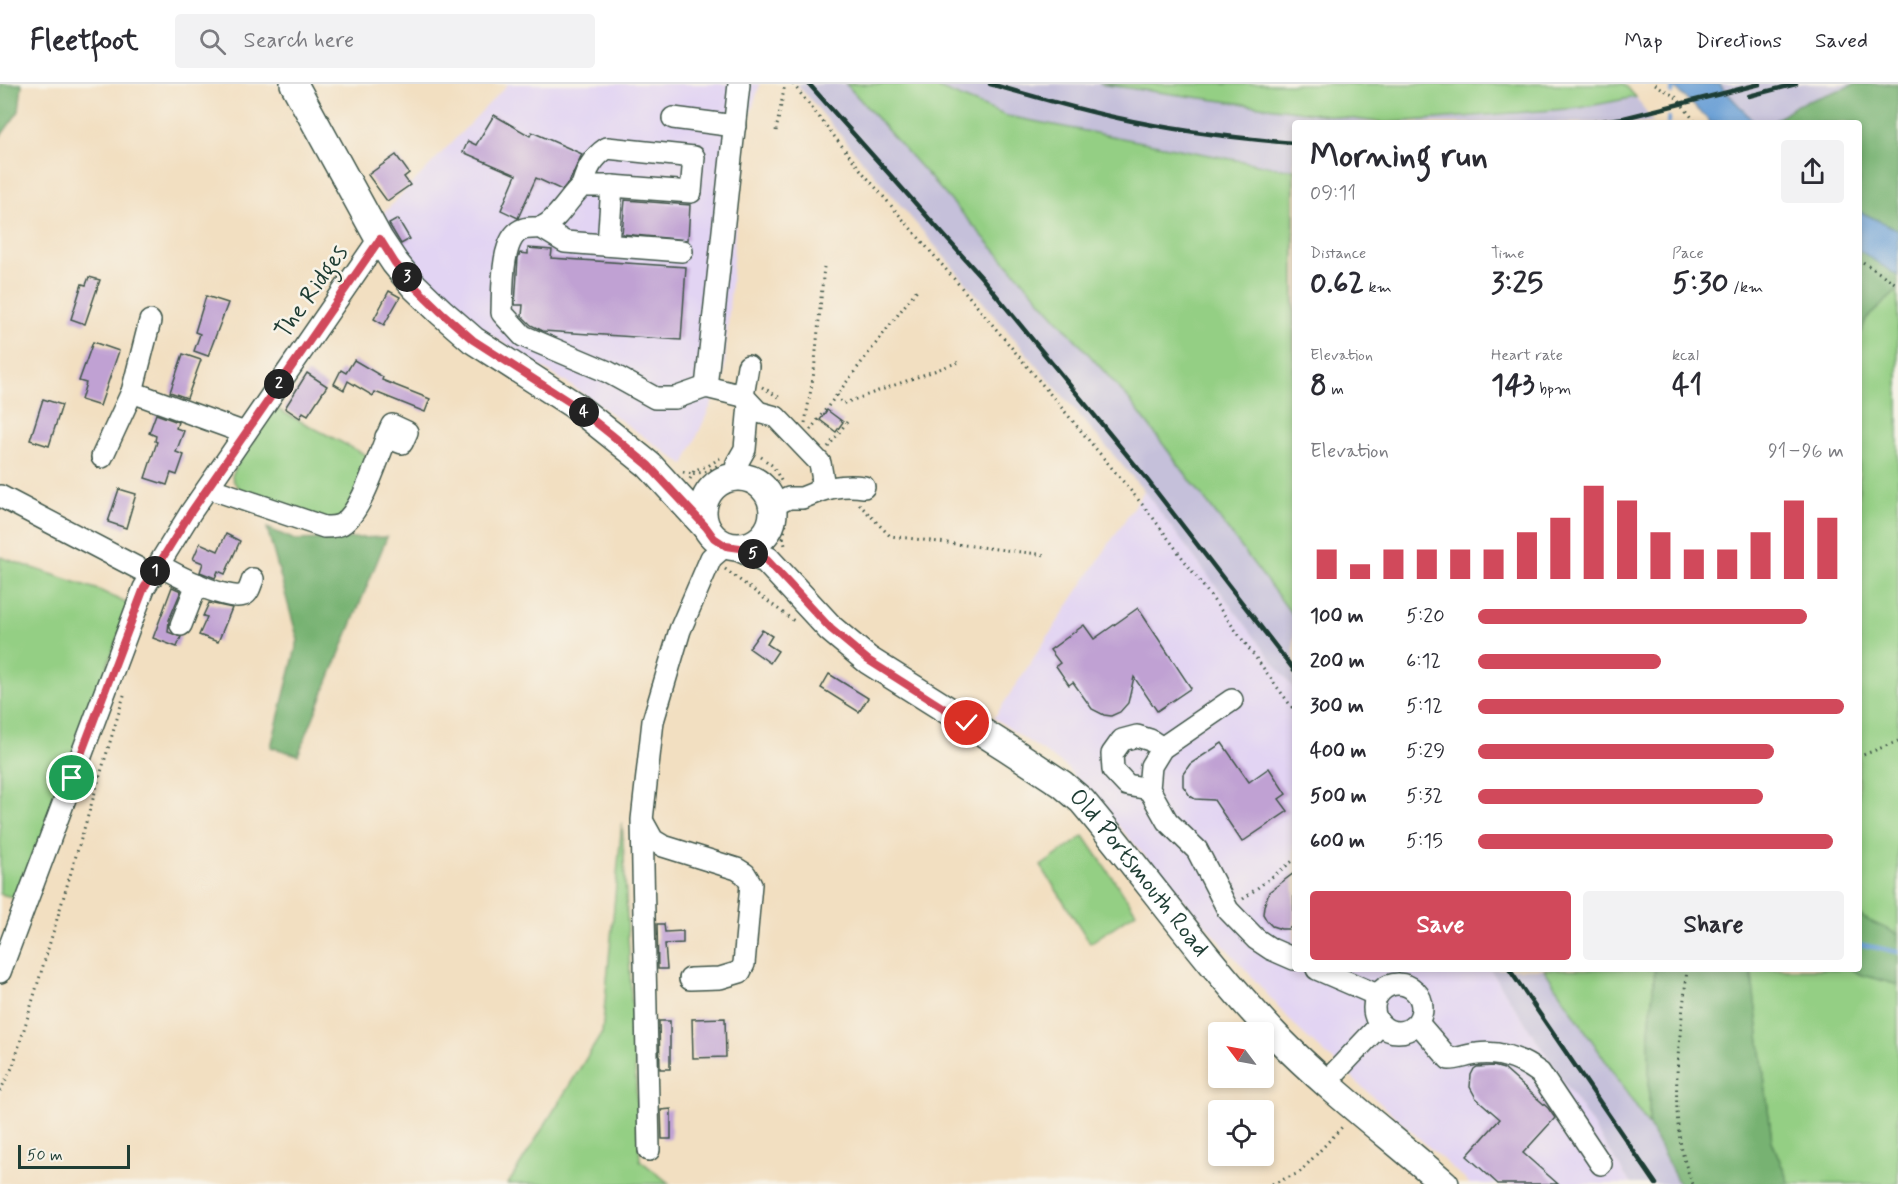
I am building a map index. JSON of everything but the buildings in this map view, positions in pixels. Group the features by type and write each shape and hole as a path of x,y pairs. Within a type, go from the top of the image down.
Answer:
{"main road":[{"path":"294,84 395,263 414,286 473,340 574,405 648,465 714,538 733,547 753,545 764,537 778,511 763,486 751,479 672,479 648,465"},
{"path":"706,527 703,513 705,500 712,488 730,478"},
{"name":"Old Portsmouth Road","path":"778,511 781,554 804,598"},
{"name":"Old Portsmouth Road","path":"733,547 767,560 831,629 868,660 1015,753 1062,784 1082,801 1225,980 1278,1037 1325,1083 1445,1184"}],"street":[{"path":"706,387 739,84"},
{"path":"673,118 735,126"},
{"path":"542,228 556,217 570,196 582,186 587,169 597,154 607,148 694,157 691,192 582,186"},
{"path":"608,245 612,186"},
{"path":"682,251 565,242 542,228 523,228 514,235 507,249 502,313 523,336 608,372 655,398 675,398 706,387 746,400 758,412 776,417 820,463 823,480 818,492"},
{"name":"The Ridges","path":"0,972 144,588 191,512 380,239"},
{"path":"102,457 132,392 150,321"},
{"path":"746,439 748,366"},
{"path":"132,392 245,433"},
{"path":"730,478 746,439 757,420 776,417"},
{"path":"208,488 324,527 339,526 352,515 367,486 386,437"},
{"path":"778,511 828,488 850,485 861,495"},
{"path":"0,496 156,570 233,596 243,595 248,591 253,579"},
{"path":"649,1150 642,820 653,721 680,630 711,558 733,547"},
{"path":"181,625 197,584"},
{"path":"1232,700 1162,748 1151,766 1149,789 1167,821 1197,850 1228,910 1256,939 1271,949 1292,956"},
{"path":"1149,789 1127,785 1113,770 1112,754 1122,740 1137,736 1150,740 1162,748"},
{"path":"642,820 653,840 663,846 737,869 745,874 751,884 744,964 740,972 720,978 690,979"},
{"path":"1324,972 1377,995"},
{"path":"1394,983 1412,987 1422,1001 1423,1009 1418,1023 1412,1029 1399,1032 1390,1031 1380,1024 1376,1017 1374,1008 1377,995 1394,983"},
{"path":"1418,1023 1449,1059 1495,1054 1527,1064 1540,1073 1600,1164"},
{"path":"1325,1083 1380,1024"}],"path":[{"path":"776,131 785,84"},
{"path":"793,84 864,174 1151,515 1292,707"},
{"path":"1655,84 1677,98 1694,120"},
{"path":"1862,263 1898,285"},
{"path":"824,267 814,372 805,425 810,430 919,287"},
{"path":"837,395 842,404 959,362"},
{"path":"825,450 847,422"},
{"path":"689,480 693,474 709,471 720,464 746,439 760,456 773,466 782,480 778,511 779,524 789,556"},
{"path":"861,495 890,536 1046,555"},
{"path":"0,1091 13,1066 128,684"},
{"path":"1862,755 1898,741"},
{"path":"1687,972 1677,1103 1685,1166 1694,1184"},
{"path":"1272,1184 1299,1173 1331,1140"}],"shaded area":[{"path":"508,84 760,84 742,141 724,376 684,465 572,386 470,322 404,259 379,218"},
{"path":"797,84 846,84 1128,398 1292,614 1292,686 1144,491"},
{"path":"929,84 1099,84 1362,120 1292,120 1292,169 1283,169 1007,116"},
{"path":"1719,84 1856,84 1797,105 1776,120 1752,120"},
{"path":"1636,97 1651,120 1426,120 1579,108"},
{"path":"1144,491 1292,686 1292,972 1492,972 1631,1184 1470,1184 1299,1030 1065,766 994,718"},
{"path":"1492,972 1546,972 1649,1126 1682,1184 1631,1184"}],"green space":[{"path":"0,84 22,84 19,111 0,137"},
{"path":"846,84 929,84 1007,116 1292,169 1292,614 1128,398"},
{"path":"1099,84 1624,84 1636,97 1579,108 1423,120 1362,120"},
{"path":"1856,84 1898,84 1898,230 1862,212 1862,120 1776,120 1797,105"},
{"path":"1862,252 1898,276 1898,290 1866,319 1862,330"},
{"path":"1898,290 1898,1184 1789,1184 1772,1141 1751,972 1862,972 1862,330 1866,319"},
{"path":"275,408 372,458 346,514 334,522 241,491 234,482 232,476 238,463"},
{"path":"267,528 295,540 387,537 298,755 271,747 298,640"},
{"path":"0,557 99,590 130,605 20,899 0,894"},
{"path":"622,822 640,1160 670,1184 508,1184 602,1033"},
{"path":"1084,836 1136,912 1090,943 1041,866"},
{"path":"1862,917 1898,934 1898,985 1856,972 1862,972"},
{"path":"1546,972 1655,972 1649,1031 1649,1126"},
{"path":"1655,972 1751,972 1772,1141 1789,1184 1679,1184 1649,1126 1649,1031"}],"water":[{"path":"1670,84 1719,84 1752,120 1708,120"},
{"path":"1862,213 1898,230 1898,276 1862,252"}],"waterway":[{"path":"1672,93 1673,84"},
{"path":"1862,945 1898,952"}],"railway":[{"path":"809,84 982,278 1145,477 1292,667"},
{"path":"990,84 1086,111 1140,123 1206,134 1292,143"},
{"path":"1610,120 1760,84"},
{"path":"1749,96 1796,84"},
{"path":"1511,972 1656,1184"}],"route":[{"path":"72,778 147,582 153,576 191,512 380,239 395,263 414,286 473,340 574,405 613,436 648,465 714,538 726,546 740,548 767,560 831,629 868,660 967,723"}]}
